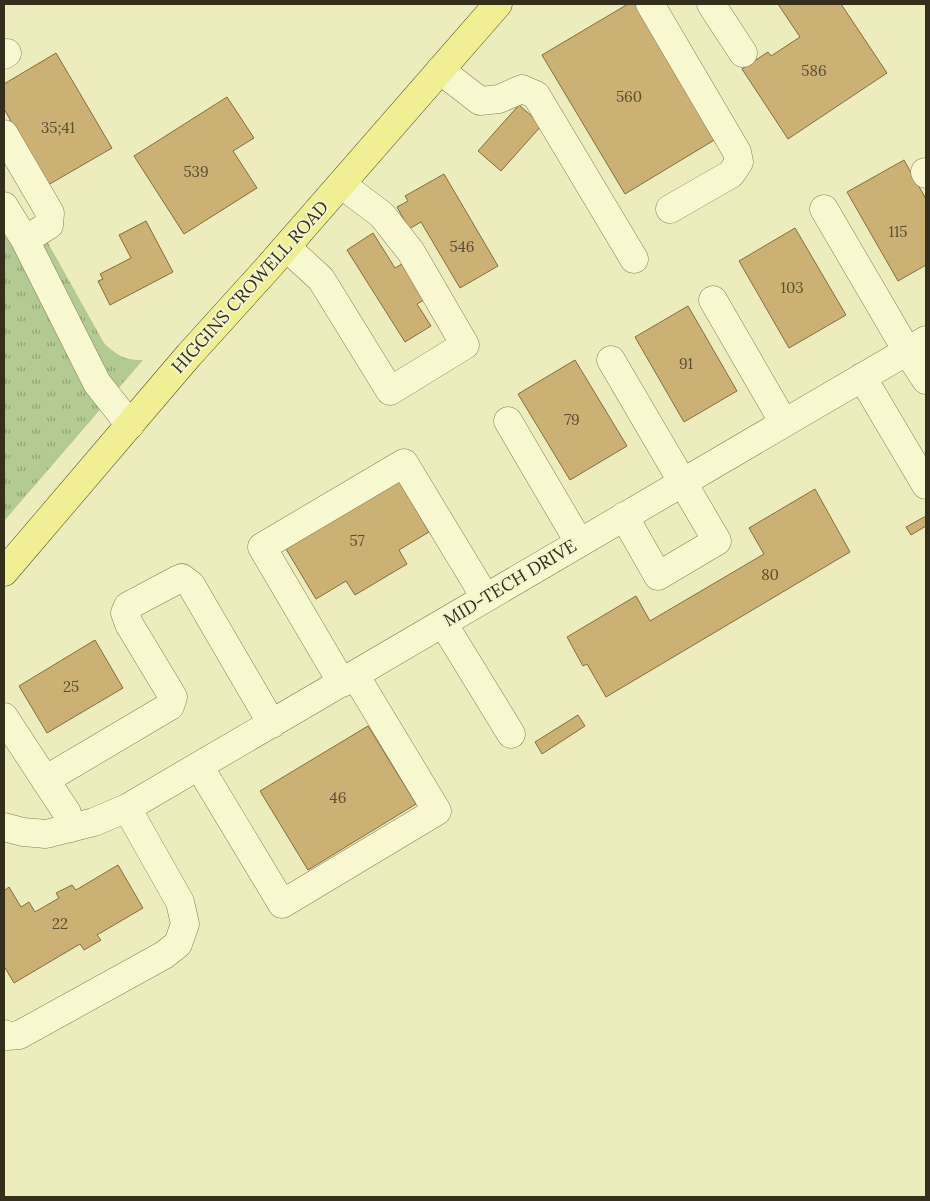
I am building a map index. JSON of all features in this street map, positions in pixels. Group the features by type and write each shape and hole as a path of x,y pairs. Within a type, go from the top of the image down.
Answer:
{"main road":[{"name":"HIGGINS CROWELL ROAD","path":"4,572 189,355 342,184 498,4"}],"street":[{"path":"650,4 738,152 739,162 731,174 670,209"},
{"path":"711,4 743,53"},
{"path":"440,70 480,101 499,100 522,90 536,95 634,259"},
{"path":"4,134 50,213 49,225 26,240"},
{"path":"286,247 321,279 390,391 465,345 411,252 382,215 342,184"},
{"path":"4,206 26,240 97,383 130,425"},
{"path":"824,209 916,346 926,380"},
{"path":"713,300 784,423"},
{"name":"MID-TECH DRIVE","path":"4,827 23,832 46,834 94,822 127,808 916,346"},
{"path":"611,360 717,541 658,576 624,516"},
{"path":"862,377 926,485"},
{"path":"508,421 579,542"},
{"path":"200,766 282,904 437,811 348,679 262,546 404,463 486,597"},
{"path":"45,780 170,706 173,697 128,624 125,613 128,606 182,578 191,585 272,724"},
{"path":"443,622 510,734"},
{"path":"4,716 67,813 71,828"},
{"path":"4,1034 7,1036 19,1035 164,955 178,944 185,924 180,902 127,808"}],"green space":[{"path":"34,218 104,343 122,356 143,360 4,521 4,235"}],"building":[{"path":"628,4 635,4 716,139 625,194 542,55"},
{"path":"778,4 841,4 887,73 788,139 742,69 768,52 771,56 800,37"},
{"path":"56,53 112,148 48,185 4,109 4,84"},
{"path":"227,97 254,138 233,151 257,188 184,234 134,156"},
{"path":"519,105 542,125 501,171 478,151"},
{"path":"904,160 926,199 926,265 898,281 847,192"},
{"path":"444,174 498,266 460,288 421,222 409,229 397,207 408,201 405,196"},
{"path":"146,221 173,272 110,305 98,281 103,279 100,274 131,258 119,235"},
{"path":"795,228 846,315 789,348 739,261"},
{"path":"373,233 395,268 402,264 424,300 417,304 431,326 405,342 347,250"},
{"path":"688,306 737,391 684,422 635,337"},
{"path":"575,360 627,446 570,480 518,394"},
{"path":"399,481 429,532 399,550 407,564 355,595 346,581 316,599 286,549"},
{"path":"815,489 850,552 606,697 587,664 583,666 567,637 636,596 650,621 764,554 749,528"},
{"path":"926,516 926,526 911,535 906,527"},
{"path":"95,640 123,688 47,733 19,686"},
{"path":"578,715 585,726 542,754 535,742"},
{"path":"368,726 416,804 308,870 260,791"},
{"path":"118,865 143,908 97,935 101,940 84,950 80,944 14,983 4,966 4,891 9,887 21,907 29,902 35,912 59,898 56,893 72,885 76,890"}]}
